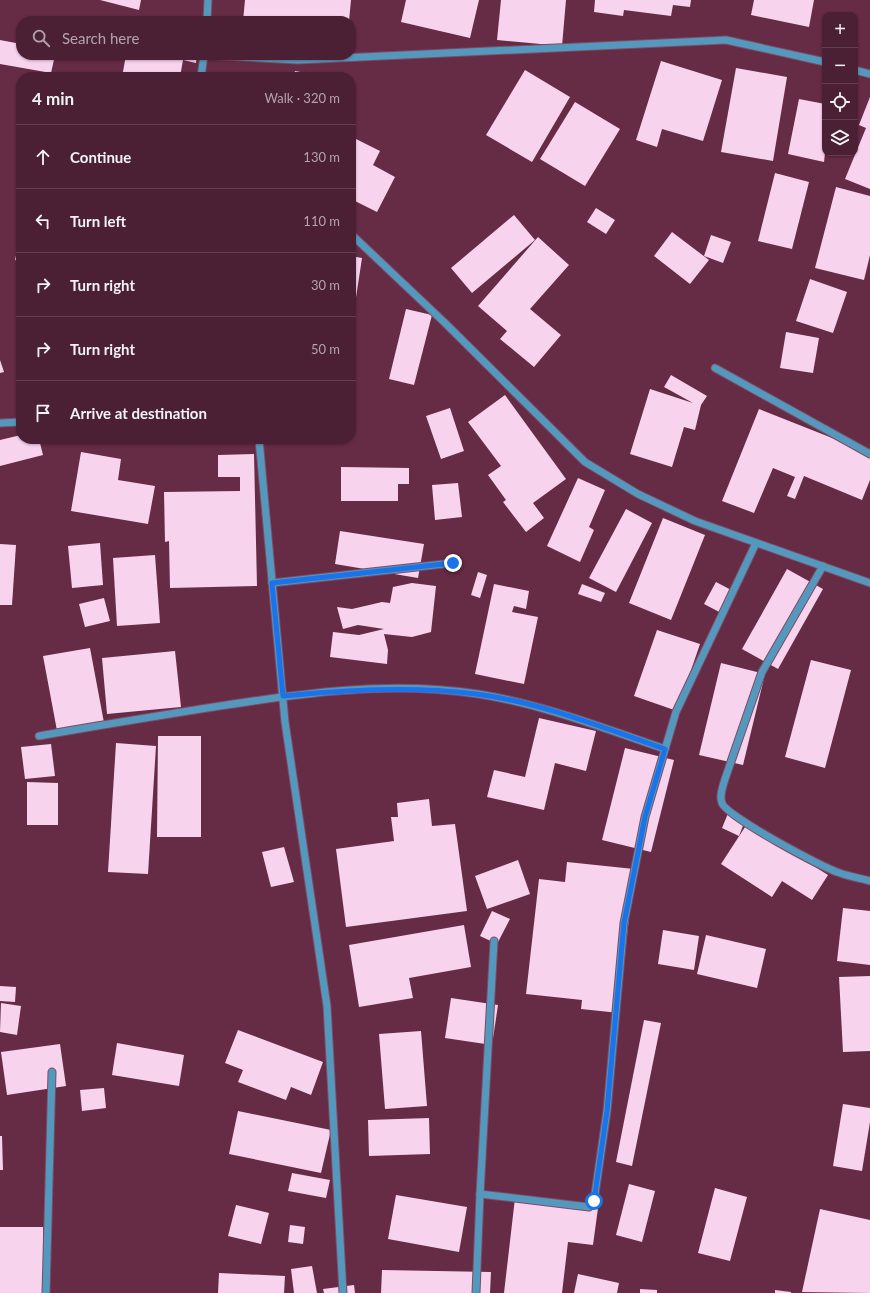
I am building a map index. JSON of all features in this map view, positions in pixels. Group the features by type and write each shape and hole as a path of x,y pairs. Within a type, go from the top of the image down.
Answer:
{"street":[{"path":"207,16 208,0"},
{"path":"356,57 726,40 822,61"},
{"path":"202,72 203,60"},
{"path":"858,71 870,74"},
{"path":"356,239 444,322 585,462 638,494 695,521 756,544 870,582"},
{"path":"716,368 870,454"},
{"path":"0,423 16,422"},
{"path":"259,444 283,696 327,1006 343,1293"},
{"path":"480,1194 589,1207 594,1201 607,1111 624,923 645,817 676,712 756,544"},
{"path":"272,583 453,563"},
{"path":"823,566 762,672 725,779 721,795 722,804 729,812 772,838 840,873 870,881"},
{"path":"39,736 283,696 362,689 416,688 478,694 548,709 665,749"},
{"path":"476,1293 494,941"},
{"path":"46,1293 52,1072"}],"building":[{"path":"100,0 141,0 139,10"},
{"path":"245,0 351,0 349,16 243,16"},
{"path":"406,0 479,0 470,38 401,22"},
{"path":"501,0 566,0 562,46 497,40"},
{"path":"595,0 691,0 690,7 673,5 671,16 624,10 623,16 594,12"},
{"path":"754,0 814,0 809,27 751,15"},
{"path":"0,40 16,43 16,60 54,60 51,72 0,64"},
{"path":"125,60 183,60 181,72 123,72"},
{"path":"183,60 196,60 196,63"},
{"path":"661,61 722,80 703,141 662,129 657,147 636,140"},
{"path":"736,68 787,77 773,161 721,152"},
{"path":"525,70 570,97 532,162 486,135"},
{"path":"870,97 870,189 845,179 854,156 858,156 858,147 866,128 859,125"},
{"path":"799,99 822,103 822,156 825,156 824,162 788,154"},
{"path":"575,102 620,129 585,186 540,159"},
{"path":"356,139 380,151 373,165 395,177 377,212 356,202"},
{"path":"775,173 809,182 792,249 758,241"},
{"path":"836,187 870,196 870,255 864,280 815,268"},
{"path":"596,208 615,220 606,234 587,222"},
{"path":"514,215 535,240 472,293 451,268"},
{"path":"672,232 709,260 690,284 654,256"},
{"path":"711,235 731,242 723,263 704,256"},
{"path":"538,237 569,265 530,309 561,335 534,367 500,339 507,331 478,306"},
{"path":"356,257 362,258 356,298"},
{"path":"810,279 847,292 833,333 796,321"},
{"path":"406,309 432,315 414,385 389,379"},
{"path":"786,332 819,338 813,373 780,368"},
{"path":"0,360 4,372 0,373"},
{"path":"671,375 707,396 701,405 695,430 684,427 672,467 630,454 650,389 693,403 664,387"},
{"path":"505,395 566,479 533,503 544,518 526,532 503,502 506,500 488,475 501,466 468,422"},
{"path":"450,408 464,451 441,459 426,416"},
{"path":"759,409 870,453 870,480 862,500 804,476 795,499 787,496 795,477 773,468 754,513 722,501"},
{"path":"16,436 16,444 40,444 43,455 0,466 0,440"},
{"path":"81,452 121,459 118,480 155,486 148,524 71,511"},
{"path":"254,454 257,586 170,588 169,541 165,542 164,492 240,491 240,477 218,477 218,455"},
{"path":"341,467 409,468 409,484 398,484 398,501 341,501"},
{"path":"578,478 605,490 589,527 594,530 580,562 547,546"},
{"path":"458,483 462,517 435,520 432,485"},
{"path":"626,509 652,523 616,592 589,578"},
{"path":"663,518 705,535 671,620 629,603"},
{"path":"340,531 424,544 418,578 335,564"},
{"path":"100,543 103,585 72,588 68,546"},
{"path":"0,544 16,545 12,605 0,605"},
{"path":"155,555 160,623 117,626 113,558"},
{"path":"787,569 823,589 778,669 742,649"},
{"path":"478,572 487,575 480,598 471,595"},
{"path":"716,582 737,593 725,615 704,604"},
{"path":"412,583 436,586 431,632 412,637 384,634 388,650 387,664 330,657 333,632 359,635 384,629 358,625 343,629 337,607 352,609 382,602 390,603 393,587"},
{"path":"494,584 529,591 526,609 514,606 512,612 538,617 524,684 475,674"},
{"path":"582,584 605,593 601,602 578,594"},
{"path":"104,598 110,621 85,627 79,604"},
{"path":"657,630 700,644 677,711 634,696"},
{"path":"90,648 105,728 58,736 43,656"},
{"path":"175,651 181,707 107,714 102,658"},
{"path":"811,660 851,670 825,768 785,757"},
{"path":"721,663 765,674 743,765 699,755"},
{"path":"539,718 596,731 586,771 555,763 544,810 487,797 494,770 525,777"},
{"path":"158,736 201,736 201,837 157,837"},
{"path":"116,743 156,746 148,874 108,872"},
{"path":"51,744 55,776 25,779 21,747"},
{"path":"625,748 674,760 651,852 602,840"},
{"path":"27,782 58,783 58,825 27,825"},
{"path":"429,799 432,826 455,824 467,911 346,927 336,849 394,841 391,817 398,817 397,803"},
{"path":"729,811 746,818 739,836 722,828"},
{"path":"747,824 828,875 812,900 782,881 772,897 721,864"},
{"path":"284,847 294,882 271,887 262,852"},
{"path":"518,860 530,894 487,909 475,876"},
{"path":"567,862 634,869 619,1013 581,1009 582,1000 526,994 539,879 565,882"},
{"path":"843,908 870,911 870,965 837,961"},
{"path":"492,911 510,919 497,944 480,936"},
{"path":"464,925 471,967 409,978 413,998 359,1007 349,945"},
{"path":"663,930 699,936 694,970 658,964"},
{"path":"706,935 766,949 757,988 697,974"},
{"path":"870,976 870,1051 843,1052 839,977"},
{"path":"0,986 16,987 15,1002 0,1001"},
{"path":"451,998 498,1005 492,1045 445,1038"},
{"path":"1,1003 21,1006 17,1035 0,1032"},
{"path":"644,1020 661,1023 632,1166 616,1162"},
{"path":"238,1030 323,1062 311,1095 291,1087 286,1100 238,1082 243,1070 225,1063"},
{"path":"421,1031 427,1106 385,1109 379,1034"},
{"path":"117,1043 184,1055 179,1086 112,1075"},
{"path":"60,1044 66,1086 7,1095 1,1052"},
{"path":"104,1088 106,1108 82,1111 80,1090"},
{"path":"843,1104 870,1108 870,1122 862,1171 833,1166"},
{"path":"238,1111 331,1130 321,1173 229,1154"},
{"path":"429,1118 430,1154 369,1156 368,1120"},
{"path":"0,1136 2,1136 3,1170 0,1170"},
{"path":"292,1173 330,1180 326,1198 288,1191"},
{"path":"629,1184 655,1191 642,1242 616,1235"},
{"path":"715,1188 747,1197 730,1261 698,1253"},
{"path":"396,1195 467,1207 459,1252 388,1239"},
{"path":"515,1198 598,1208 593,1245 568,1242 562,1293 504,1293"},
{"path":"236,1205 269,1213 261,1244 228,1236"},
{"path":"820,1209 870,1220 870,1293 802,1292"},
{"path":"290,1225 305,1227 303,1244 288,1242"},
{"path":"0,1227 43,1227 44,1293 0,1293"},
{"path":"312,1266 317,1293 294,1293 291,1269"},
{"path":"382,1270 491,1272 490,1293 381,1293"},
{"path":"219,1273 285,1276 284,1293 218,1293"},
{"path":"578,1274 619,1283 617,1293 574,1293"},
{"path":"354,1285 355,1293 324,1293 323,1289"},
{"path":"640,1289 657,1290 657,1293 640,1293"},
{"path":"775,1290 791,1292 791,1293 775,1293"}],"route":[{"path":"453,563 272,583 283,696 362,689 416,688 478,694 548,709 665,749 645,817 624,923 607,1111 594,1201"}]}
